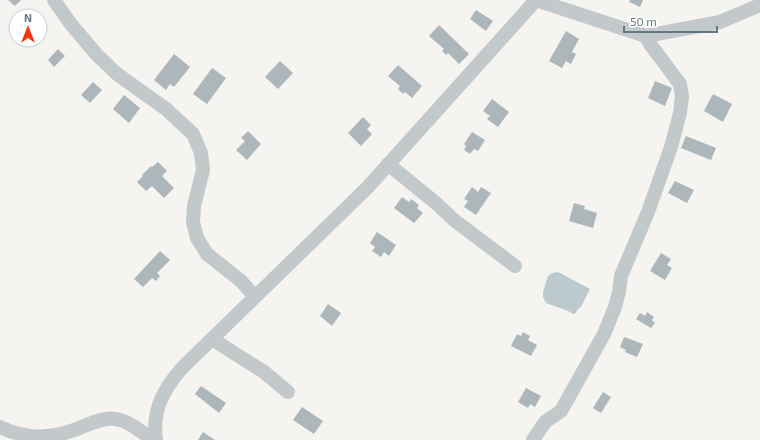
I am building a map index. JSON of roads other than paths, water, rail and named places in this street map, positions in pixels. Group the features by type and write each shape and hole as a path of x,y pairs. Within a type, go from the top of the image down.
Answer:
{"street":[{"path":"54,0 70,23 97,55 112,69 166,109 193,134 201,153 203,170 194,206 193,222 197,238 207,254 241,281 255,297"},
{"path":"156,440 155,431 157,413 161,397 170,381 368,187 536,0 646,36 720,22 760,5"},
{"path":"533,440 545,422 561,411 604,334 619,292 621,276 648,212 671,147 680,113 682,96 680,84 650,44 646,36"},
{"path":"388,164 437,204 454,220 514,266"},
{"path":"212,339 264,372 288,392"},
{"path":"0,426 8,432 27,438 43,438 68,433 103,420 114,419 133,426 153,440"}]}
